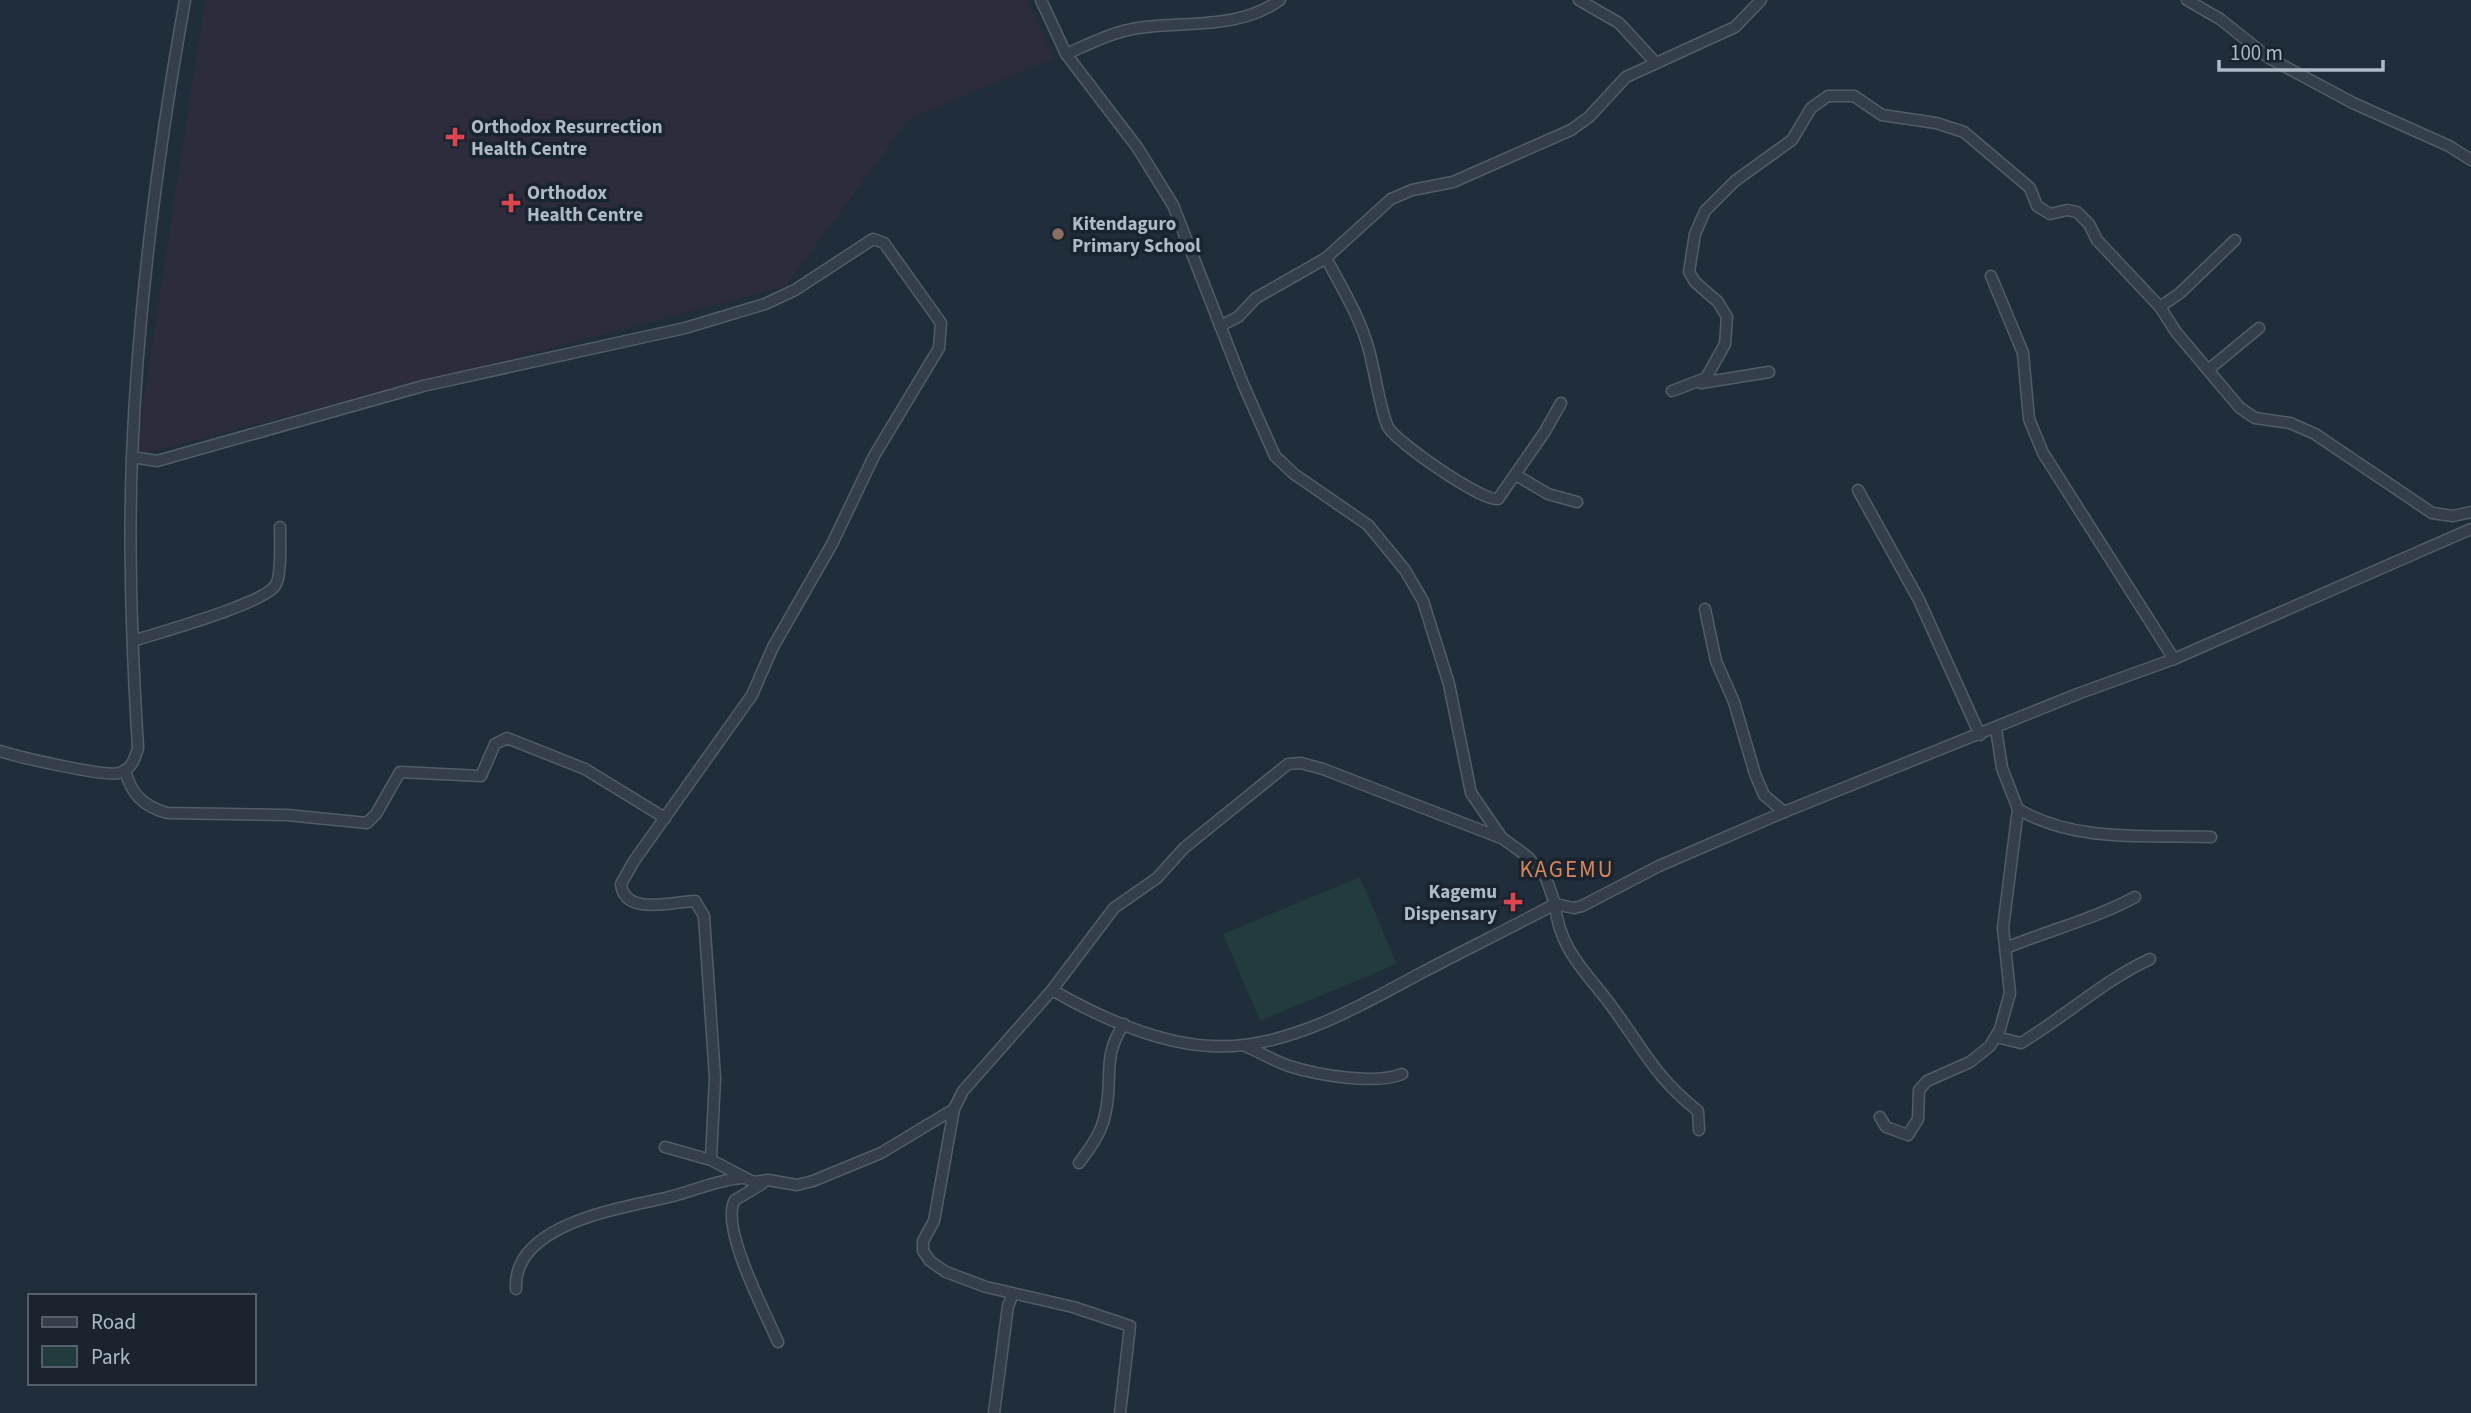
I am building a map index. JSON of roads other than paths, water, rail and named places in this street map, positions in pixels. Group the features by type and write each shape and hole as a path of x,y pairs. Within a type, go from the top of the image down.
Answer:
{"street":[{"path":"0,751 33,762 107,773 125,770 133,762 138,748 133,641 132,457 150,219 185,0"},
{"path":"1041,0 1066,54 1137,147 1173,205 1275,456 1294,474 1368,525 1396,558 1423,601 1449,684 1471,793 1502,838"},
{"path":"1066,54 1121,32 1223,22 1258,11 1280,0"},
{"path":"1579,0 1619,23 1656,62"},
{"path":"1220,326 1238,317 1256,298 1326,258 1391,199 1412,190 1453,182 1571,130 1589,117 1615,86 1656,62 1735,27 1761,0"},
{"path":"2187,0 2220,19 2269,58 2353,103 2449,146 2471,160"},
{"path":"1697,383 1706,378 1717,361 1725,344 1728,326 1724,311 1689,272 1695,234 1702,217 1735,181 1791,140 1811,108 1822,98 1854,96 1882,115 1936,122 1973,137 2030,188 2037,206 2050,214 2067,210 2077,212 2089,224 2097,240 2160,307 2176,332 2240,408 2252,416 2290,424 2315,434 2432,513 2453,516 2471,512"},
{"path":"132,457 157,461 423,386 685,328 779,298 873,239 880,240 918,287 941,323 941,342 874,456 832,544 773,647 752,695 629,869 621,888 627,897 638,903 695,901 704,916 715,1078 711,1160"},
{"path":"2160,307 2180,293 2235,240"},
{"path":"1326,258 1357,314 1391,431 1455,479 1486,497 1498,499 1561,402"},
{"path":"1991,276 2023,353 2029,419 2043,453 2174,659"},
{"path":"2208,370 2259,328"},
{"path":"1672,391 1697,383 1769,372"},
{"path":"1516,475 1537,489 1577,502"},
{"path":"1858,490 1919,600 1980,735"},
{"path":"133,641 249,601 272,589 278,579 280,527"},
{"path":"1052,990 1124,1024 1177,1042 1211,1046 1243,1045 1280,1037 1335,1017 1555,904 1574,908 1582,906 1659,866 1784,812 1996,729 2080,692 2174,659 2471,529"},
{"path":"1705,609 1716,661 1732,697 1755,774 1770,803 1784,812"},
{"path":"1880,1117 1886,1127 1908,1135 1918,1119 1919,1090 1927,1081 1970,1062 1983,1053 1996,1037 2010,993 2003,928 2018,809 2002,768 1996,729"},
{"path":"125,770 130,789 137,797 167,813 192,816 287,815 367,823 376,814 400,772 481,776 495,744 508,737 585,769 665,818"},
{"path":"1120,1413 1130,1326 1073,1307 1013,1294 946,1272 930,1261 923,1251 923,1241 934,1221 954,1109 963,1091 1052,990 1114,908 1157,878 1184,848 1287,764 1301,763 1323,768 1502,838 1528,857 1546,878 1555,904 1556,920 1584,974 1613,1007 1662,1080 1698,1111 1699,1130"},
{"path":"2018,809 2041,823 2074,831 2211,836"},
{"path":"2006,948 2070,922 2106,913 2135,897"},
{"path":"1996,1037 2021,1042 2067,1014 2111,978 2150,959"},
{"path":"1079,1163 1101,1128 1108,1097 1110,1048 1124,1024"},
{"path":"1243,1045 1291,1067 1311,1071 1382,1079 1402,1074"},
{"path":"665,1147 711,1160 753,1182 768,1180 797,1185 881,1153 954,1109"},
{"path":"516,1289 519,1267 538,1245 566,1225 594,1214 672,1196 722,1180 742,1178"},
{"path":"768,1180 735,1200 730,1217 746,1268 778,1342"},
{"path":"994,1413 1008,1306 1013,1294"}],"place":[{"name":"Orthodox Resurrection Health Centre","path":"455,137"},
{"name":"Orthodox Health Centre","path":"511,203"},
{"name":"Kitendaguro Primary School","path":"1058,234"},
{"name":"Kagemu Dispensary","path":"1513,902"}],"district":[{"name":"KAGEMU","path":"1567,869"}]}
